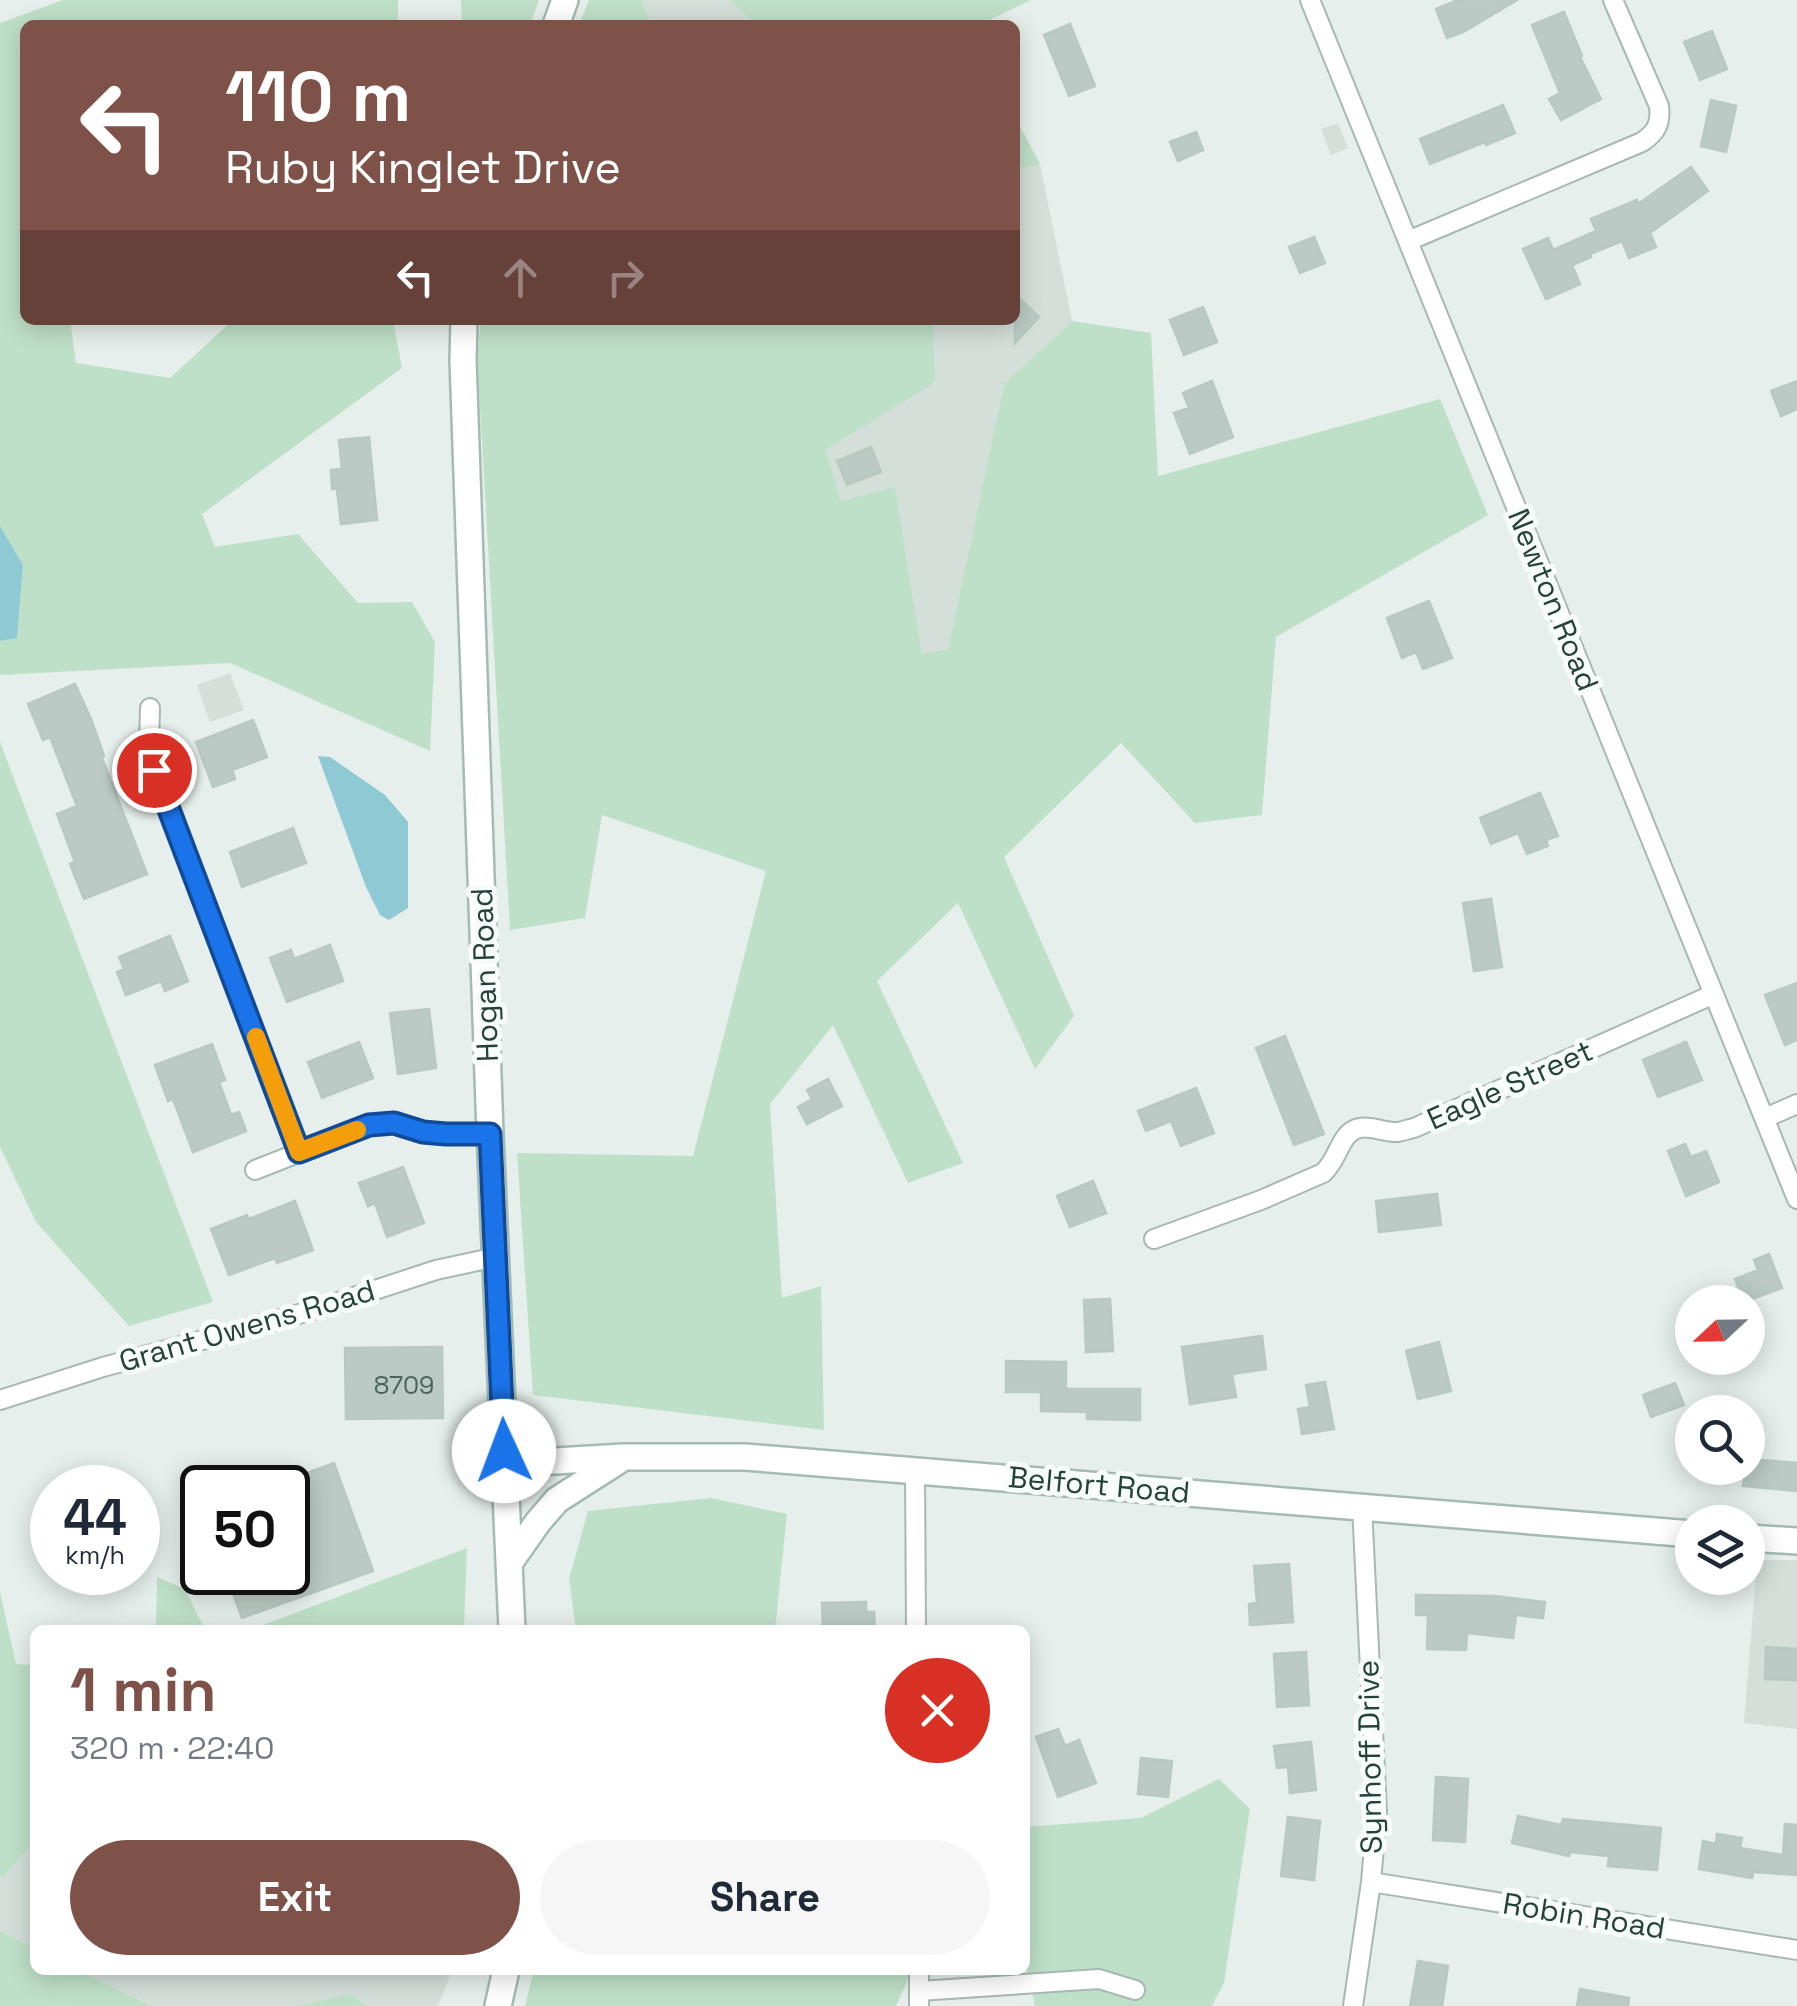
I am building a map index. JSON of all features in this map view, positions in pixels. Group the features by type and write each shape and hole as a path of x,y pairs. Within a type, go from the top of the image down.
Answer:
{"street":[{"path":"1312,4 1332,0"},
{"path":"1408,241 1642,142 1658,127 1659,106 1613,0"},
{"name":"Newton Road","path":"1312,4 1797,1199"},
{"name":"Hogan Road","path":"464,325 490,1134 512,1625"},
{"path":"150,708 149,744 154,770 299,1152"},
{"name":"Eagle Street","path":"1154,1239 1323,1173 1331,1166 1347,1135 1356,1129 1368,1126 1396,1132 1414,1128 1714,994"},
{"path":"1765,1118 1797,1104"},
{"path":"255,1170 369,1125 394,1123 423,1132 490,1134"},
{"name":"Grant Owens Road","path":"0,1400 102,1367 317,1309 436,1270 496,1257"},
{"path":"510,1562 557,1500 623,1457"},
{"name":"Belfort Road","path":"505,1464 623,1457 745,1457 1675,1533"},
{"path":"915,1471 916,1625"},
{"name":"Synhoff Drive","path":"1354,2006 1378,1812 1362,1506"},
{"path":"1765,1539 1797,1540"},
{"name":"Robin Road","path":"1371,1882 1797,1950"},
{"path":"498,2006 505,1975"},
{"path":"919,1999 1100,1979 1135,1990"}],"shaded area":[{"path":"730,0 752,20 650,20 641,3"},
{"path":"1338,123 1348,148 1331,155 1321,129"},
{"path":"1040,164 1072,321 1004,384 948,649 922,654 895,488 841,501 826,450 934,382 933,325 1020,325 1020,168"},
{"path":"230,673 244,710 210,722 197,685"},
{"path":"1765,1560 1797,1560 1797,1729 1744,1723 1754,1595 1765,1595"},
{"path":"30,1846 30,1946 0,1931 0,1877"},
{"path":"88,1975 450,1975 438,2006 366,2006 351,1994 296,2006 151,2006"}],"green space":[{"path":"63,0 398,0 398,20 20,20 20,325 71,325 76,363 170,378 228,325 394,325 402,368 202,514 215,547 298,534 358,603 412,602 435,642 430,751 230,663 0,675 0,641 17,637 23,565 0,526 0,23"},
{"path":"461,0 539,0 532,20 462,20"},
{"path":"589,0 644,0 641,3 650,20 581,20"},
{"path":"730,0 1031,0 989,20 752,20"},
{"path":"1020,126 1040,164 1020,168"},
{"path":"1072,321 1151,333 1158,476 1440,399 1488,515 1276,637 1262,815 1195,823 1121,743 1004,857 1074,1016 1035,1069 958,903 877,981 963,1163 908,1183 833,1025 770,1104 782,1298 821,1286 824,1430 533,1395 517,1153 693,1156 766,871 602,815 585,918 510,930 477,355 480,325 933,325 935,382 826,450 841,501 895,487 922,654 948,649 1004,384"},
{"path":"0,742 213,1302 129,1326 36,1222 0,1147"},
{"path":"711,1498 787,1514 776,1625 575,1625 569,1579 588,1511"},
{"path":"467,1548 464,1625 263,1625"},
{"path":"160,1578 180,1587 180,1595 188,1595 203,1625 156,1625"},
{"path":"0,1592 16,1664 30,1665 30,1846 0,1877"},
{"path":"1219,1779 1250,1809 1224,1983 1212,2006 1035,2006 1028,1975 1030,1827 1141,1818"},
{"path":"0,1931 30,1946 30,1975 88,1975 151,2006 0,2006"},
{"path":"533,1975 910,1975 896,2006 525,2006"},
{"path":"351,1994 366,2006 296,2006"}],"water":[{"path":"0,526 23,565 17,638 0,641"},
{"path":"318,756 330,757 385,795 408,822 408,908 389,920 380,915 366,887"}],"building":[{"path":"1458,0 1517,0 1447,38 1436,9"},
{"path":"1564,12 1601,99 1561,120 1549,99 1560,93 1532,25"},
{"path":"1070,24 1095,86 1069,96 1044,35"},
{"path":"1712,31 1727,69 1700,80 1684,42"},
{"path":"1711,100 1736,106 1726,152 1701,146"},
{"path":"1503,105 1515,133 1430,164 1420,139"},
{"path":"1196,132 1203,150 1178,161 1170,142"},
{"path":"1691,167 1708,191 1650,233 1656,247 1629,258 1622,241 1590,254 1591,257 1572,265 1580,284 1546,299 1523,249 1548,238 1553,250 1596,231 1591,219 1637,200 1638,204"},
{"path":"1314,237 1325,263 1300,273 1289,247"},
{"path":"1020,299 1039,317 1015,343 1015,325 1020,325"},
{"path":"1203,307 1217,342 1184,355 1170,320"},
{"path":"1212,381 1233,437 1190,454 1174,413 1189,408 1183,393"},
{"path":"1797,381 1797,409 1781,416 1771,391"},
{"path":"369,437 377,520 341,524 331,470 342,469 339,440"},
{"path":"871,447 881,472 847,485 837,461"},
{"path":"1429,601 1452,658 1423,669 1416,652 1402,658 1387,618"},
{"path":"75,684 147,874 84,899 57,814 77,806 50,737 43,740 28,704"},
{"path":"253,720 267,757 232,770 235,779 213,787 196,742"},
{"path":"1540,793 1558,836 1546,840 1548,846 1527,854 1518,833 1491,844 1480,818"},
{"path":"293,828 306,863 242,887 230,852"},
{"path":"1491,899 1502,967 1474,971 1463,903"},
{"path":"170,936 188,981 165,991 161,981 126,995 117,972 124,969 119,957"},
{"path":"330,945 343,981 287,1002 270,958 291,950 294,959"},
{"path":"1797,983 1797,1040 1785,1045 1765,995"},
{"path":"429,1009 436,1068 398,1074 390,1013"},
{"path":"1285,1036 1324,1134 1294,1145 1256,1048"},
{"path":"359,1042 373,1078 322,1098 308,1062"},
{"path":"1686,1042 1702,1080 1658,1097 1643,1060"},
{"path":"212,1044 225,1080 219,1082 231,1115 239,1112 246,1131 193,1152 155,1065"},
{"path":"828,1079 842,1106 807,1124 798,1107 812,1099 807,1090"},
{"path":"1196,1088 1214,1133 1181,1146 1171,1121 1146,1131 1138,1111"},
{"path":"1685,1144 1691,1157 1706,1151 1719,1182 1686,1196 1668,1151"},
{"path":"403,1167 424,1223 387,1237 375,1203 368,1206 359,1183"},
{"path":"1093,1181 1106,1213 1070,1227 1057,1196"},
{"path":"1437,1194 1441,1225 1379,1232 1376,1201"},
{"path":"295,1201 313,1250 277,1263 275,1258 229,1275 211,1229"},
{"path":"1769,1254 1782,1288 1765,1294 1765,1285 1737,1285 1735,1279 1758,1270 1754,1260"},
{"path":"1110,1299 1113,1351 1086,1352 1084,1300"},
{"path":"1262,1336 1266,1369 1232,1374 1236,1397 1190,1404 1182,1347"},
{"path":"1439,1342 1451,1391 1418,1399 1406,1351"},
{"path":"442,1347 443,1418 346,1419 345,1348"},
{"path":"1006,1361 1066,1362 1066,1389 1140,1389 1140,1420 1087,1419 1087,1412 1041,1411 1041,1392 1006,1392"},
{"path":"1325,1382 1334,1429 1302,1434 1298,1409 1310,1407 1306,1385"},
{"path":"1675,1383 1680,1395 1675,1395 1675,1408 1651,1417 1643,1395"},
{"path":"1765,1460 1797,1463 1797,1491 1743,1486 1765,1485"},
{"path":"334,1463 373,1571 310,1594 310,1472"},
{"path":"1289,1564 1293,1622 1250,1625 1249,1604 1257,1603 1254,1566"},
{"path":"234,1595 306,1595 242,1618"},
{"path":"1416,1595 1494,1596 1545,1602 1543,1618 1516,1615 1513,1638 1467,1633 1466,1650 1427,1649 1428,1615 1416,1615"},
{"path":"866,1602 866,1612 874,1612 875,1625 823,1625 822,1603"},
{"path":"1766,1647 1797,1649 1797,1680 1765,1679"},
{"path":"1306,1652 1309,1705 1277,1707 1274,1654"},
{"path":"1058,1729 1065,1746 1079,1740 1096,1783 1058,1797 1036,1737"},
{"path":"1311,1742 1316,1790 1290,1793 1288,1767 1277,1768 1274,1746"},
{"path":"1141,1758 1172,1761 1168,1797 1138,1794"},
{"path":"1436,1777 1468,1779 1465,1842 1433,1840"},
{"path":"1518,1816 1561,1825 1563,1819 1661,1828 1657,1870 1608,1866 1609,1856 1570,1852 1569,1856 1512,1843"},
{"path":"1288,1817 1320,1821 1314,1880 1281,1876"},
{"path":"1785,1824 1797,1825 1797,1875 1753,1872 1752,1878 1699,1869 1703,1841 1716,1844 1717,1834 1742,1838 1740,1848 1783,1855"},
{"path":"1418,1961 1448,1966 1442,2006 1410,2006"},
{"path":"1580,1989 1629,1998 1628,2006 1577,2006"}],"slow traffic":[{"path":"256,1037 299,1152 357,1130"}],"route":[{"path":"154,770 299,1152 369,1125 394,1123 423,1132 490,1134 504,1451"}]}
